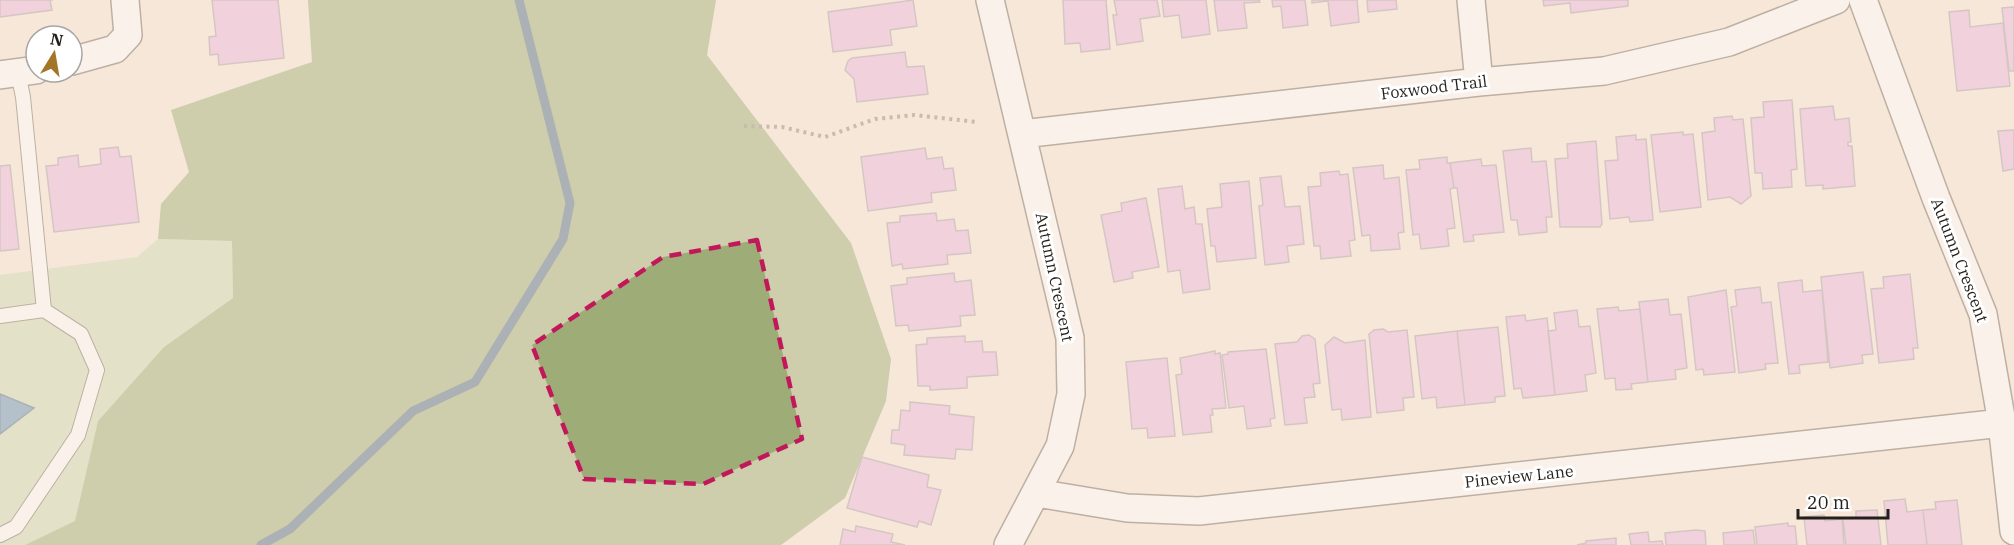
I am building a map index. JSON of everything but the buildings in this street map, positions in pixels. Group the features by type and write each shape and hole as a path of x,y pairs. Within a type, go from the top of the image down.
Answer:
{"street":[{"path":"84,58 115,49 128,35 125,0"},
{"name":"Autumn Crescent","path":"990,0 1070,338 1071,394 1060,446 1008,545"},
{"path":"1471,0 1479,82"},
{"name":"Foxwood Trail","path":"1022,134 1479,82 1604,71 1729,42 1836,0"},
{"name":"Autumn Crescent","path":"1863,0 1936,198 1983,314 2002,423 2014,531"},
{"name":"Pineview Lane","path":"1036,493 1127,508 1199,512 2002,423"}],"lane":[{"path":"18,73 23,97 44,310"},
{"path":"0,316 44,310 81,334 97,370 78,435 16,527 0,535"}],"path":[{"path":"744,126 782,127 825,137 875,119 914,115 977,122"}],"highlighted area":[{"path":"757,240 802,439 703,484 584,479 532,345 663,257"}],"green space":[{"path":"308,0 716,0 707,55 851,243 891,359 886,401 845,498 781,545 25,545 75,521 98,421 164,347 233,298 232,241 158,239 161,204 189,172 171,110 312,62"},
{"path":"158,239 232,241 233,298 164,347 98,421 75,522 25,545 0,545 0,275 137,257"}],"water":[{"path":"0,394 34,408 0,434"}],"waterway":[{"path":"261,545 290,529 413,411 475,382 563,239 570,203 519,0"}]}
